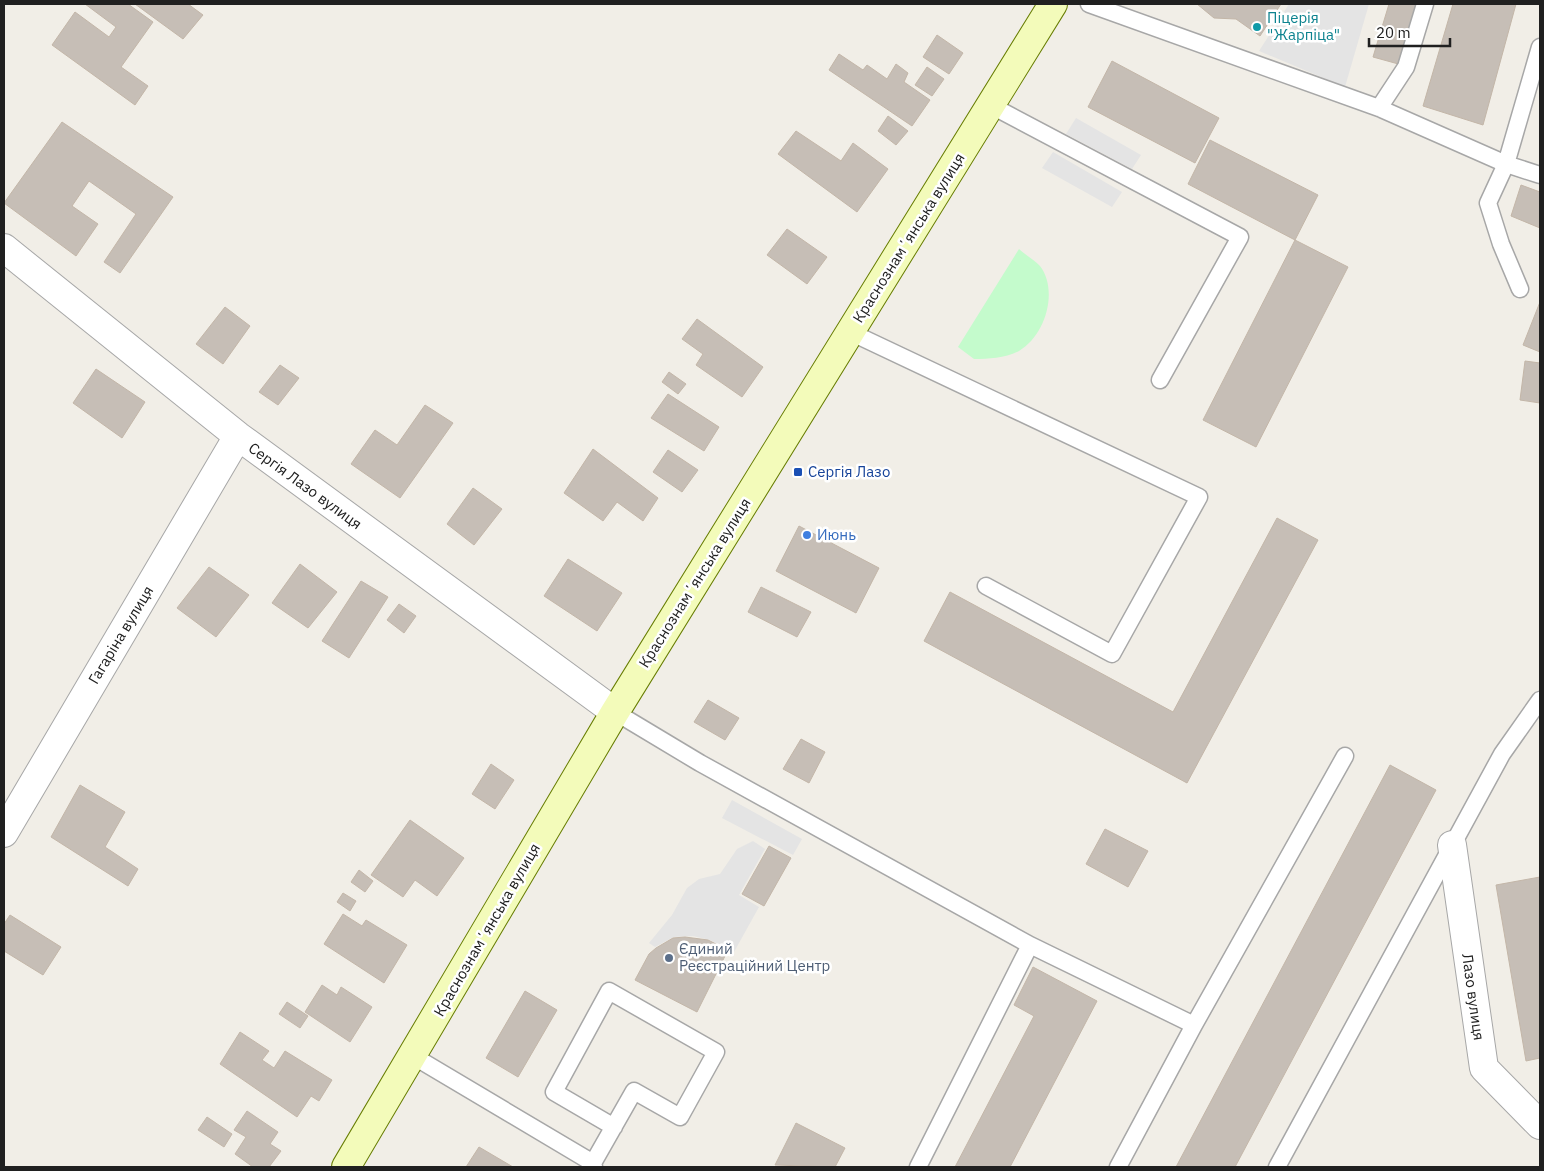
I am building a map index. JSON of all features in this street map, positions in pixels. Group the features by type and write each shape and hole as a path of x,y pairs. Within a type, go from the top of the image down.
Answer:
{"street":[{"name":"Краснознамʼянська вулиця","path":"346,1167 615,712 1054,4"},
{"name":"Сергія Лазо вулиця","path":"4,248 238,436 615,712"},
{"name":"Гагаріна вулиця","path":"4,833 238,436"},
{"name":"Лазо вулиця","path":"1452,845 1484,1068 1540,1125"}],"lane":[{"path":"1089,4 1380,108 1506,164 1540,175"},
{"path":"1380,108 1406,67 1425,4"},
{"path":"1520,289 1500,244 1488,203 1506,164 1540,46"},
{"path":"992,106 1240,237 1160,380"},
{"path":"850,332 1199,498 1112,654 986,586"},
{"path":"1276,1167 1502,754 1540,700"},
{"path":"615,712 700,763 1030,945 1194,1025"},
{"path":"1118,1167 1194,1025 1345,756"},
{"path":"918,1167 1030,945"},
{"path":"413,1056 594,1165 634,1091 680,1117 716,1052 609,991 554,1092 614,1127"}],"green space":[{"path":"1019,249 1040,266 1046,276 1049,300 1042,324 1036,335 1019,351 997,358 974,359 958,347"}],"shaded area":[{"path":"1289,4 1369,4 1345,87 1259,51"},
{"path":"1076,118 1141,155 1132,169 1066,134"},
{"path":"1053,152 1122,192 1112,207 1042,168"},
{"path":"732,800 802,839 793,855 722,818"},
{"path":"753,841 765,849 739,895 759,907 734,952 710,940 693,936 674,937 655,947 649,943 672,915 687,888 699,879 720,874 737,849"}],"building":[{"path":"85,4 128,4 153,22 121,67 148,86 135,105 52,45 75,12 109,37 116,27"},
{"path":"135,4 188,4 203,15 183,39"},
{"name":"Піцерія \"Жарпіца\"","path":"1197,4 1281,4 1260,36 1236,19 1214,18"},
{"path":"1389,4 1420,4 1402,65 1373,57"},
{"path":"1453,4 1516,4 1483,125 1423,106"},
{"path":"937,35 963,53 949,74 923,57"},
{"path":"839,54 863,70 867,65 887,79 896,64 908,73 904,82 930,100 912,126 829,70"},
{"path":"1112,61 1219,118 1195,163 1088,107"},
{"path":"927,67 944,79 932,96 915,85"},
{"path":"888,116 908,131 896,145 878,131"},
{"path":"62,122 173,197 120,273 104,262 136,214 89,181 72,206 98,224 76,256 4,203"},
{"path":"796,131 841,161 853,143 888,169 857,212 778,154"},
{"path":"1210,140 1318,195 1295,240 1188,184"},
{"path":"1521,185 1540,192 1540,228 1511,216"},
{"path":"787,229 827,257 807,284 767,255"},
{"path":"1295,240 1348,267 1256,447 1203,420"},
{"path":"1540,302 1540,352 1523,345"},
{"path":"225,307 250,326 223,364 196,344"},
{"path":"697,319 763,367 742,397 696,365 703,354 682,339"},
{"path":"1525,361 1540,363 1540,403 1520,400"},
{"path":"280,365 299,378 278,405 259,392"},
{"path":"96,369 145,402 122,438 73,403"},
{"path":"669,372 686,384 678,394 662,382"},
{"path":"668,394 719,427 704,451 651,418"},
{"path":"425,405 453,423 400,498 351,464 375,430 397,445"},
{"path":"593,449 658,498 643,521 617,502 603,521 564,493"},
{"path":"668,450 698,470 682,492 653,472"},
{"path":"473,488 502,509 474,545 447,524"},
{"path":"1277,518 1318,540 1187,783 924,641 950,592 1173,712"},
{"path":"799,526 879,568 856,613 776,571"},
{"path":"568,559 622,593 597,631 544,596"},
{"path":"300,564 337,592 308,628 272,603"},
{"path":"209,567 249,595 216,637 177,608"},
{"path":"361,581 388,597 349,658 322,641"},
{"path":"761,587 811,612 797,637 748,612"},
{"path":"399,604 416,616 404,633 387,620"},
{"path":"708,700 739,718 725,740 694,722"},
{"path":"801,739 825,752 809,783 783,769"},
{"path":"491,764 514,780 495,809 472,794"},
{"path":"1390,765 1436,790 1235,1167 1176,1167"},
{"path":"80,785 125,812 105,847 138,869 128,886 51,837"},
{"path":"410,820 464,858 437,896 415,880 403,897 371,875"},
{"path":"1105,829 1148,851 1128,887 1086,864"},
{"path":"769,846 791,858 764,906 742,894"},
{"path":"359,870 373,881 365,892 351,882"},
{"path":"1540,877 1540,1058 1526,1061 1496,885"},
{"path":"343,893 356,901 350,911 337,902"},
{"path":"343,914 362,926 366,920 407,945 384,983 324,944"},
{"path":"10,915 61,947 43,975 4,951 4,924"},
{"path":"685,937 708,940 728,950 697,1012 635,980 649,954 673,938"},
{"path":"1033,967 1097,1001 1010,1167 955,1167 1034,1016 1014,1005"},
{"path":"322,985 337,995 341,987 372,1007 350,1042 305,1012"},
{"path":"525,991 557,1010 518,1077 486,1058"},
{"path":"287,1002 308,1016 300,1028 279,1014"},
{"path":"240,1032 269,1051 262,1060 274,1068 285,1051 332,1080 319,1101 311,1096 297,1117 220,1064"},
{"path":"247,1111 278,1132 270,1144 281,1151 269,1167 253,1167 235,1154 246,1137 234,1130"},
{"path":"207,1117 232,1134 224,1147 198,1130"},
{"path":"796,1123 845,1148 835,1167 775,1165"},
{"path":"479,1147 513,1167 466,1167"}],"place":[{"name":"Піцерія \"Жарпіца\"","path":"1257,27"},
{"name":"Сергія Лазо","path":"798,472"},
{"name":"Июнь","path":"807,535"},
{"name":"Єдиний Реєстраційний Центр","path":"669,958"}]}
